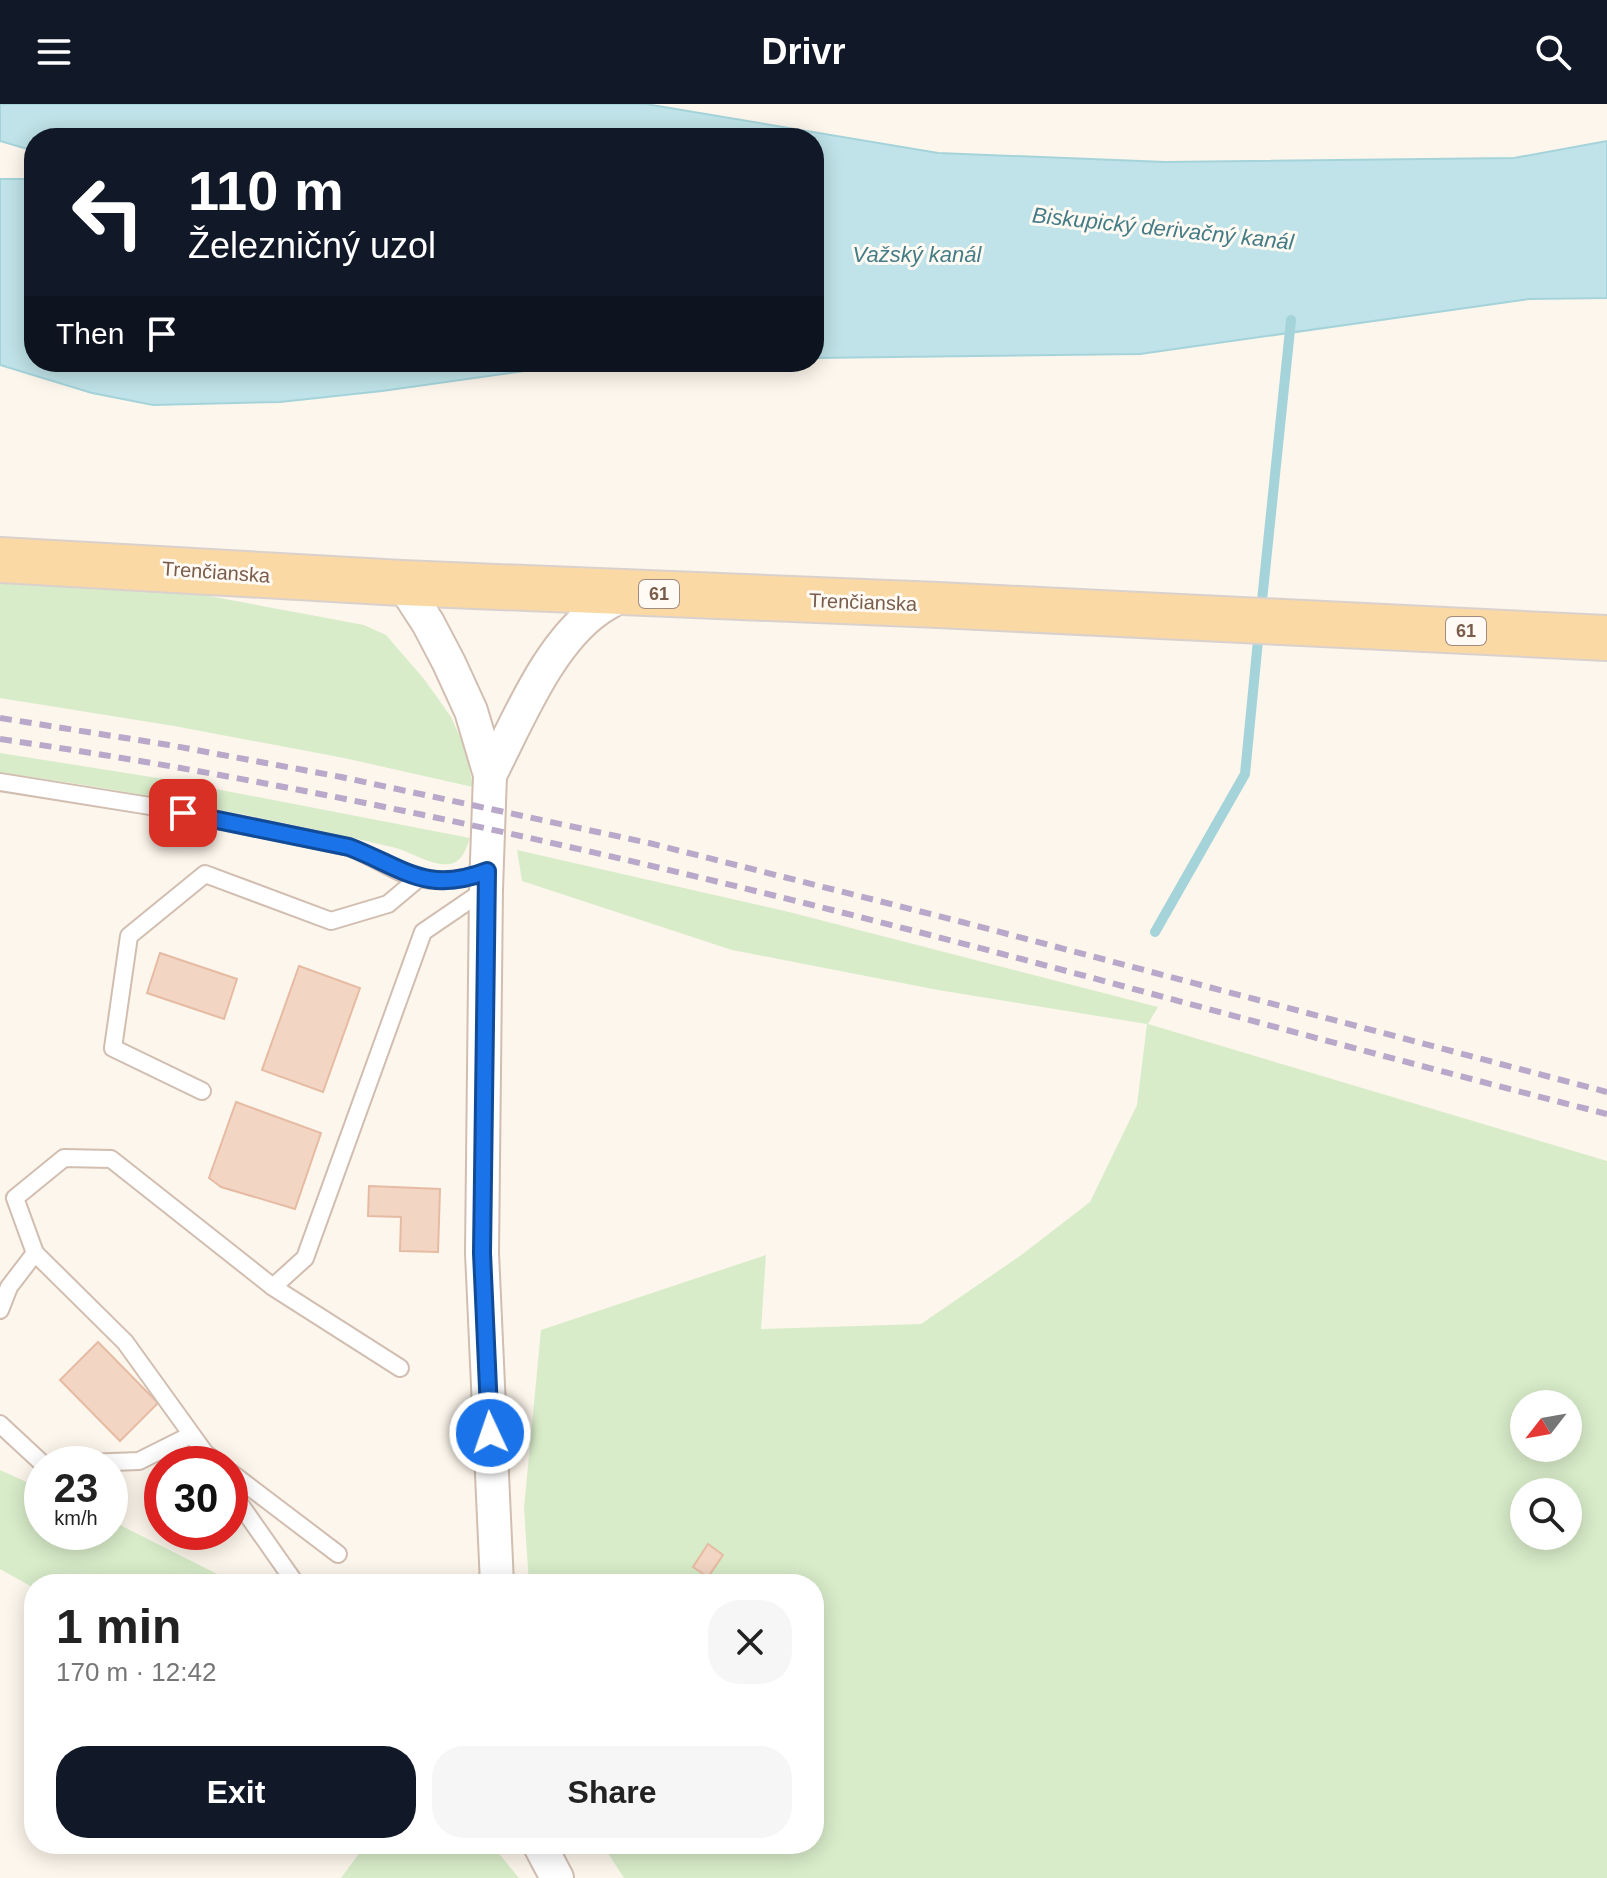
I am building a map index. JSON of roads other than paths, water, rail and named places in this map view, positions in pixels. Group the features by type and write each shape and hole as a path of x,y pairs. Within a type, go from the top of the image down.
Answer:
{"main road":[{"name":"Trenčianska","path":"0,560 402,583 938,605 1607,638"}],"street":[{"path":"402,583 449,663 471,711 490,775 482,1253 497,1574"},
{"path":"490,775 546,667 570,635 599,608 628,592"},
{"path":"544,1854 557,1878"}],"lane":[{"path":"0,782 156,807 349,847 419,878 486,880"},
{"path":"202,1091 113,1048 129,936 205,874 331,921 388,904 419,878"},
{"path":"273,1287 305,1258 423,932 486,880"},
{"path":"199,1446 125,1342 35,1253 15,1198 64,1158 111,1159 273,1287 400,1368"},
{"path":"0,1310 9,1287 35,1253"},
{"path":"0,1424 24,1446"},
{"path":"128,1461 139,1461 191,1435"},
{"path":"248,1486 338,1554"},
{"path":"248,1516 289,1574"}],"water":[{"name":"Važský kanál","path":"0,104 646,104 789,128 24,128 24,148 0,141"},
{"name":"Važský kanál","path":"824,134 938,153 1165,162 1514,158 1607,141 1607,298 1529,299 1140,354 824,358"},
{"path":"0,179 24,179 24,372 517,372 280,402 153,405 92,393 0,365"}],"waterway":[{"path":"1261,610 1291,320"},
{"path":"1155,932 1245,774 1259,630"}],"railway":[{"path":"0,718 341,777 649,843 1607,1092"},
{"path":"0,739 242,779 601,854 957,942 1607,1114"}],"water label":[{"name":"Biskupický derivačný kanál","path":"1163,228"}]}
